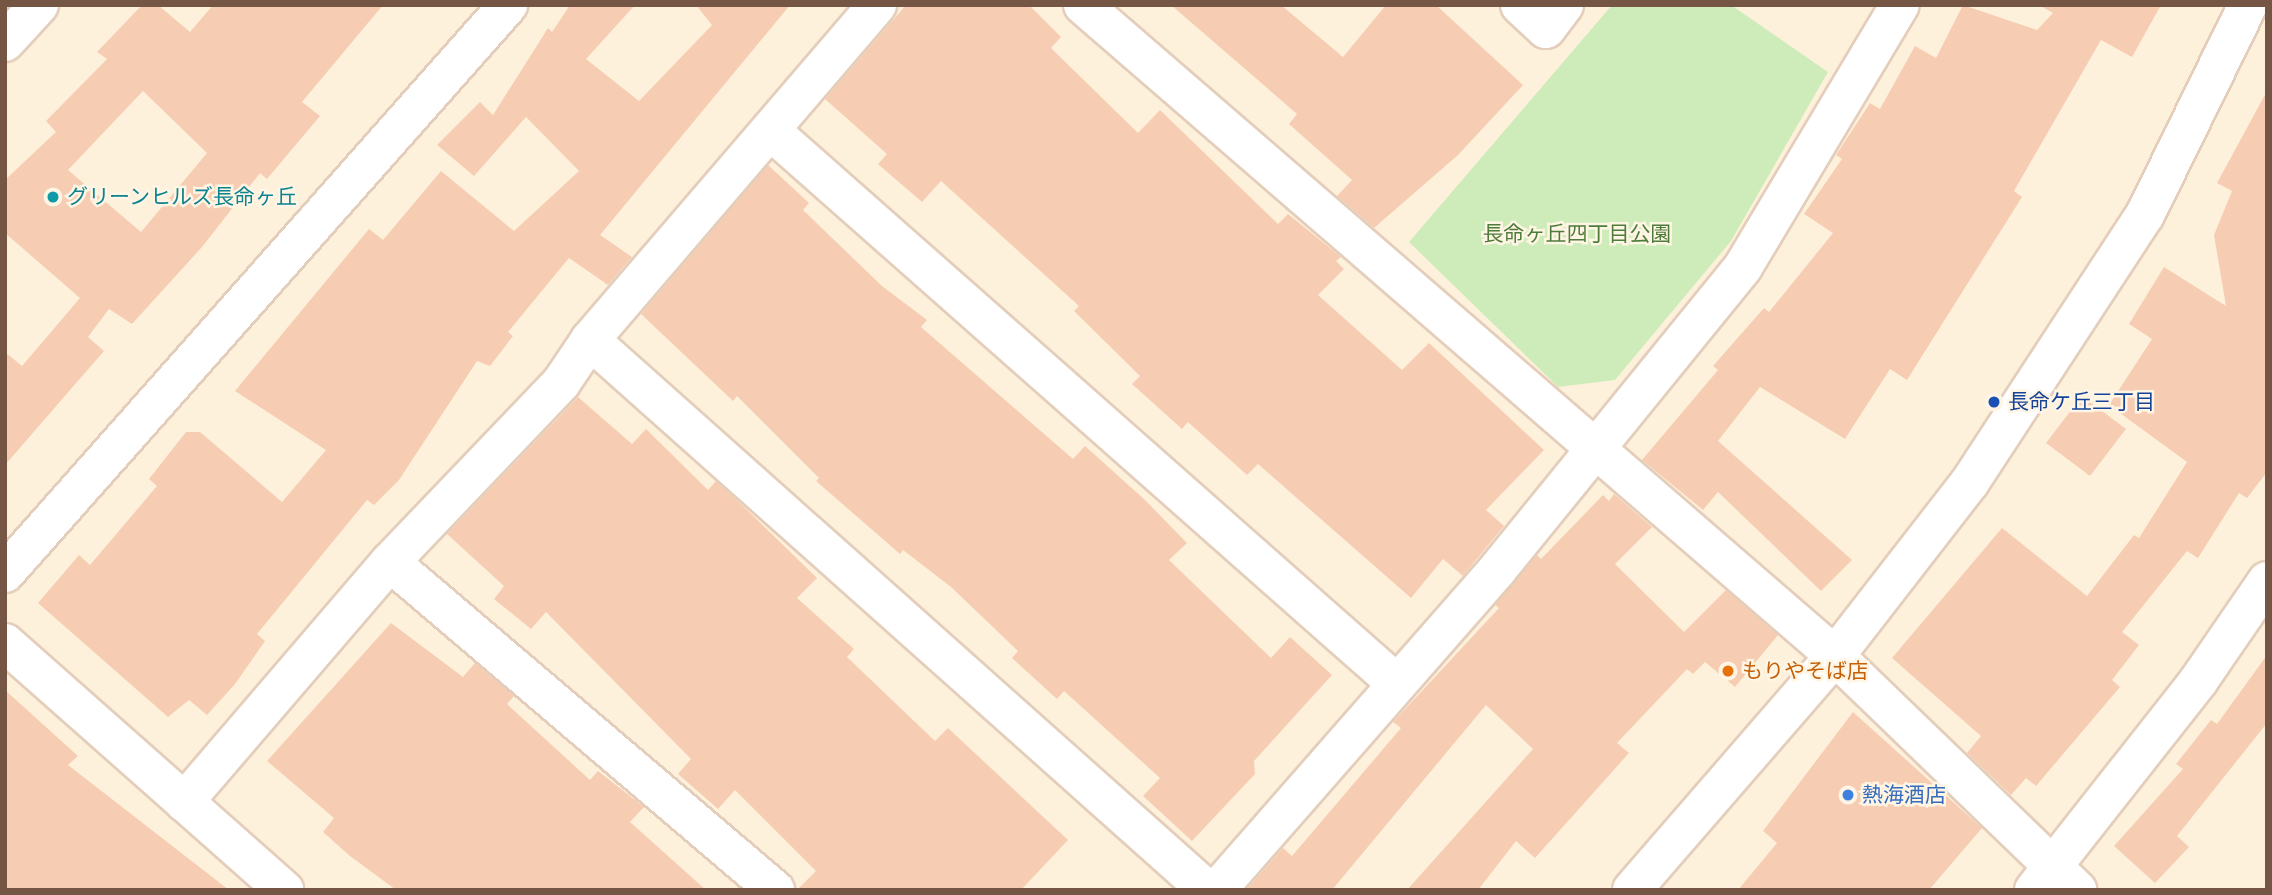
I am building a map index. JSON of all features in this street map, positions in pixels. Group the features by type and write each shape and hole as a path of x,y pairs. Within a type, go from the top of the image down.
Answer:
{"street":[{"path":"5,42 39,5"},
{"path":"5,573 508,5"},
{"path":"184,802 390,562 561,383 590,340 877,5"},
{"path":"1083,5 1593,452 1835,656 2055,883 2267,581"},
{"path":"1520,5 1546,29 1564,5"},
{"path":"1217,890 1396,682 1497,570 1743,267 1900,5"},
{"path":"1632,890 1835,656 1970,482 2145,215 2248,5"},
{"path":"771,131 1396,682"},
{"path":"590,340 1207,890"},
{"path":"390,562 775,890"},
{"path":"5,643 284,890"}],"green space":[{"name":"長命ヶ丘四丁目公園","path":"1612,5 1731,5 1828,72 1731,241 1615,380 1558,387 1409,242"}],"building":[{"path":"142,5 158,5 190,32 213,5 383,5 302,102 320,116 267,179 260,173 202,247 132,324 109,309 88,337 104,351 5,465 5,352 22,366 80,298 5,233 5,180 56,132 46,121 107,59 97,52","holes":["143,91 207,153 141,232 68,170"]},
{"path":"570,5 635,5 586,59 639,101 712,25 696,5 790,5 600,235 632,257 608,285 569,258 508,332 513,336 490,366 477,361 399,480 374,505 367,500 257,634 265,641 235,684 207,715 189,700 168,717 38,603 79,555 90,565 157,486 149,479 186,432 200,432 282,502 326,450 235,391 369,229 383,240 441,171 514,231 579,171 526,117 474,176 437,145 480,102 493,115 548,28 552,32"},
{"path":"906,5 1029,5 1061,37 1051,48 1138,133 1160,110 1278,224 1288,214 1341,257 1336,261 1344,269 1318,295 1402,370 1429,343 1544,450 1486,510 1504,526 1463,576 1443,559 1411,598 1258,464 1247,475 1188,422 1182,429 1132,384 1140,376 1074,311 1079,306 941,181 922,202 878,164 887,154 825,99"},
{"path":"1171,5 1281,5 1343,57 1386,5 1436,5 1523,85 1458,155 1374,228 1337,196 1352,180 1289,124 1297,114"},
{"path":"1963,5 2037,30 2053,13 2039,5 2161,5 2132,57 2101,40 2014,191 2022,197 1907,380 1890,369 1845,439 1760,387 1718,441 1852,560 1821,591 1718,492 1703,510 1642,460 1718,370 1713,366 1764,308 1769,312 1833,233 1804,214 1842,159 1836,155 1870,103 1880,109 1915,46 1936,58"},
{"path":"2267,91 2267,472 2247,498 2239,493 2198,558 2187,551 2122,632 2139,645 2112,680 2120,687 2036,786 2026,778 2011,795 1967,753 1981,736 1892,658 2002,528 2087,596 2134,535 2139,538 2187,462 2109,405 2152,339 2129,324 2164,267 2226,306 2214,235 2232,191 2217,183"},
{"path":"768,165 809,203 803,210 882,286 927,320 921,327 1073,459 1085,446 1145,500 1187,543 1169,560 1271,658 1290,637 1332,675 1254,761 1255,774 1192,841 1143,796 1160,778 1064,691 1057,699 1012,658 1018,651 951,587 903,550 900,554 816,481 819,478 737,396 733,401 641,314"},
{"path":"2082,396 2126,429 2090,476 2046,443"},
{"path":"578,397 632,444 646,429 708,490 716,481 817,578 797,598 854,649 847,657 935,741 948,728 1068,840 1021,890 797,890 816,871 735,790 718,809 678,774 691,759 546,612 531,629 494,599 504,586 447,534"},
{"path":"1614,494 1652,527 1615,564 1684,632 1726,590 1778,635 1735,687 1705,662 1693,674 1687,669 1617,743 1629,753 1535,858 1516,841 1478,890 1407,890 1533,749 1486,705 1332,890 1246,890 1283,848 1292,856 1401,728 1393,722 1499,608 1495,605 1537,555 1541,559 1603,495 1609,501"},
{"path":"391,623 463,677 475,663 514,696 507,704 590,780 598,771 644,807 630,822 706,890 396,890 350,856 323,832 334,818 267,761"},
{"path":"2267,655 2267,723 2177,836 2189,847 2155,883 2114,846 2183,769 2176,764 2211,720 2217,724"},
{"path":"5,690 78,756 68,765 229,890 5,890"},
{"path":"1853,712 1982,828 1929,890 1738,890 1777,843 1763,831"}],"place":[{"name":"グリーンヒルズ長命ヶ丘","path":"53,197"},
{"name":"長命ケ丘三丁目","path":"1994,402"},
{"name":"もりやそば店","path":"1728,671"},
{"name":"熱海酒店","path":"1848,795"}]}
